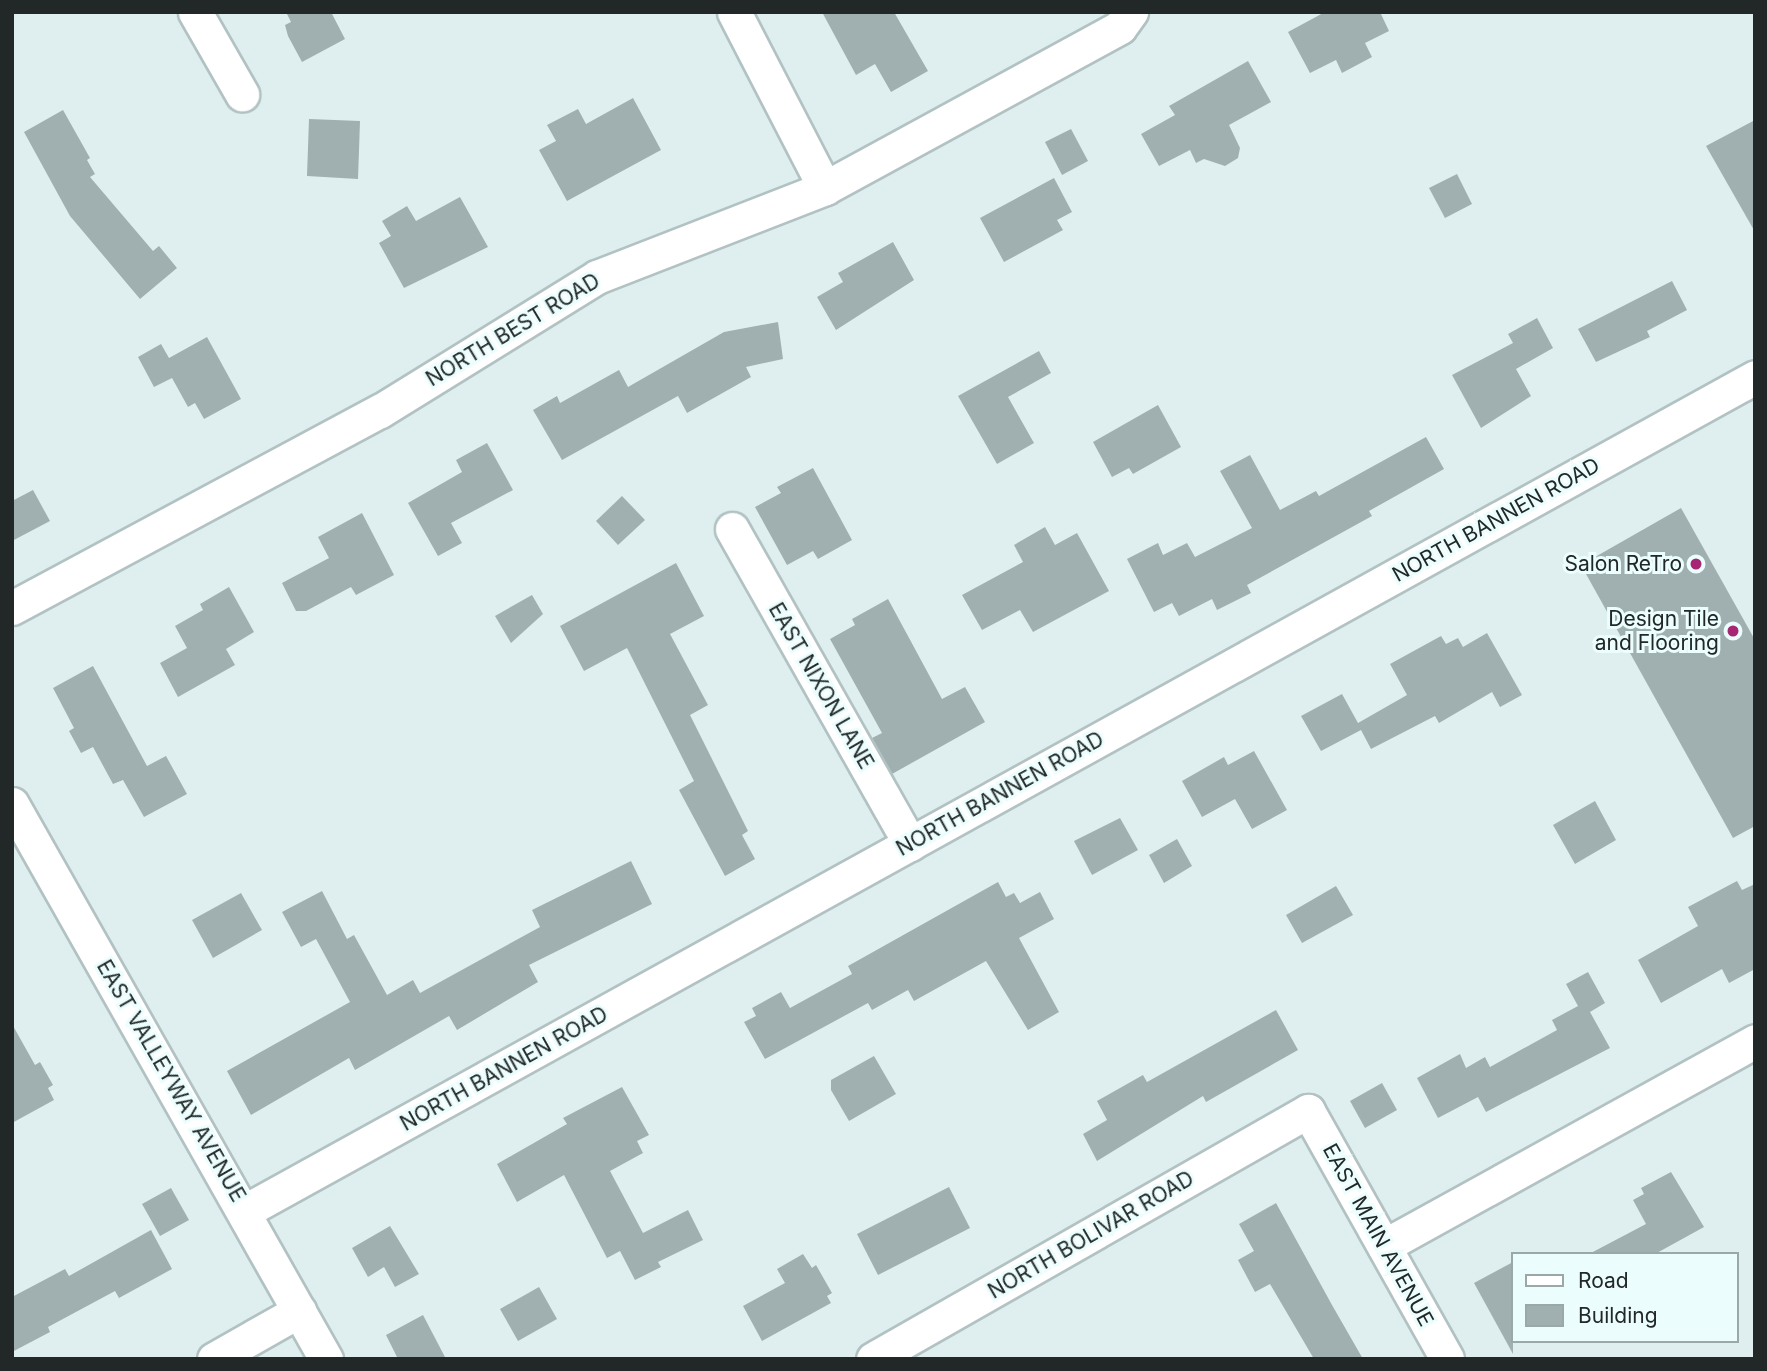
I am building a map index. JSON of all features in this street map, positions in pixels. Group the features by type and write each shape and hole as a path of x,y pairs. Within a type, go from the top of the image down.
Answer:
{"street":[{"path":"195,12 242,94"},
{"path":"734,12 825,188"},
{"name":"NORTH BEST ROAD","path":"12,608 380,411 597,277 825,188 1119,27 1131,12"},
{"name":"NORTH BANNEN ROAD","path":"245,1212 1755,377"},
{"name":"EAST NIXON LANE","path":"732,529 910,844"},
{"name":"EAST VALLEYWAY AVENUE","path":"12,804 326,1359"},
{"path":"1384,1246 1755,1041"},
{"name":"EAST MAIN AVENUE","path":"1308,1111 1447,1359"},
{"name":"NORTH BOLIVAR ROAD","path":"873,1359 1308,1111"},
{"path":"214,1359 299,1311"}],"building":[{"path":"286,12 331,12 345,39 302,62 288,36 285,25 291,22"},
{"path":"822,12 894,12 928,71 891,92 875,64 856,75"},
{"path":"1325,12 1380,12 1389,31 1365,43 1372,57 1342,73 1336,60 1310,73 1288,32"},
{"path":"1248,61 1271,102 1229,125 1240,148 1238,158 1225,166 1204,159 1196,163 1190,150 1159,166 1141,134 1175,115 1169,106"},
{"path":"633,98 661,150 567,201 539,150 556,141 547,125 578,109 586,124"},
{"path":"63,110 90,158 87,160 95,174 90,177 153,251 159,246 177,268 140,299 70,216 24,132"},
{"path":"309,119 360,121 358,179 307,176"},
{"path":"1755,120 1755,232 1706,146"},
{"path":"1071,129 1088,161 1062,175 1045,142"},
{"path":"1457,174 1472,204 1445,218 1429,188"},
{"path":"1054,178 1072,212 1057,220 1063,230 1004,262 980,218"},
{"path":"460,197 488,247 404,288 379,243 391,236 382,221 407,206 416,221"},
{"path":"893,242 914,280 836,330 817,297 843,282 838,273"},
{"path":"1672,281 1687,310 1647,331 1650,337 1596,362 1578,329"},
{"path":"1537,318 1553,348 1516,369 1531,396 1481,428 1452,375 1513,343 1508,334"},
{"path":"778,322 783,359 746,367 751,377 687,413 678,396 562,460 533,410 557,396 560,403 619,370 628,387 724,332"},
{"path":"207,337 241,399 204,419 195,403 188,407 172,378 154,387 138,357 161,344 169,358"},
{"path":"1039,351 1051,373 1008,397 1034,443 997,464 958,396"},
{"path":"1158,405 1181,447 1133,474 1129,468 1112,477 1093,442"},
{"path":"1426,437 1444,469 1369,511 1372,516 1247,585 1251,593 1217,610 1212,599 1179,616 1172,603 1154,612 1127,559 1158,543 1163,555 1187,543 1195,557 1252,528 1220,471 1250,455 1280,510 1316,491 1319,496"},
{"path":"487,443 513,490 451,523 462,543 438,556 408,503 462,472 456,460"},
{"path":"813,468 852,540 818,559 813,551 787,565 755,507 781,493 777,487"},
{"path":"33,490 50,521 12,541 12,501"},
{"path":"622,496 645,520 618,545 596,521"},
{"path":"1681,508 1755,640 1755,826 1733,838 1581,565"},
{"path":"362,513 394,575 356,595 351,587 306,611 296,611 282,583 329,558 318,537"},
{"path":"1045,527 1055,545 1077,533 1109,591 1033,632 1020,610 982,630 962,595 1023,562 1014,545"},
{"path":"676,563 704,616 670,634 708,705 690,715 748,831 742,835 755,859 725,876 679,790 694,781 627,648 584,671 560,626"},
{"path":"229,587 254,632 226,649 235,665 178,697 160,663 187,648 175,626 203,610 200,604"},
{"path":"532,595 543,614 511,643 495,616"},
{"path":"888,599 942,699 965,687 985,722 892,774 872,738 882,733 830,639 855,625 852,619"},
{"path":"1487,633 1522,695 1500,707 1492,692 1439,723 1435,716 1371,749 1361,730 1321,751 1301,716 1342,694 1358,723 1407,695 1390,664 1441,636 1446,644 1458,638 1463,647"},
{"path":"93,666 147,766 166,756 187,794 144,817 123,780 113,784 93,747 81,753 69,731 74,728 53,688"},
{"path":"1254,751 1287,810 1252,829 1235,799 1202,817 1182,781 1224,757 1228,765"},
{"path":"1595,801 1616,840 1575,864 1553,825"},
{"path":"1120,818 1138,850 1092,875 1074,841"},
{"path":"1177,839 1192,866 1164,883 1149,855"},
{"path":"631,861 652,904 529,965 538,982 457,1030 449,1016 355,1070 349,1058 251,1115 227,1071 350,1002 316,939 301,947 282,912 322,891 347,939 354,935 387,995 413,980 420,993 540,927 532,910"},
{"path":"1737,881 1742,890 1755,884 1755,969 1729,983 1722,969 1661,1003 1638,960 1698,926 1688,907"},
{"path":"998,882 1006,897 1014,893 1020,903 1040,892 1054,919 1019,938 1059,1012 1028,1030 986,961 914,1001 908,990 872,1010 868,1003 765,1059 744,1022 756,1016 752,1008 781,992 790,1008 852,974 848,966"},
{"path":"1336,886 1353,915 1302,943 1286,915"},
{"path":"241,893 262,930 213,958 192,920"},
{"path":"1588,972 1605,1003 1590,1012 1610,1048 1486,1112 1478,1097 1438,1118 1417,1078 1460,1054 1466,1068 1485,1057 1490,1067 1557,1030 1552,1020 1578,1006 1566,984"},
{"path":"1276,1010 1298,1050 1206,1102 1203,1096 1097,1161 1083,1134 1107,1120 1097,1101 1143,1075 1147,1082"},
{"path":"12,1024 35,1065 40,1062 53,1085 48,1088 54,1100 12,1123"},
{"path":"874,1056 896,1094 849,1121 831,1090 831,1080"},
{"path":"1382,1083 1397,1110 1365,1128 1350,1101"},
{"path":"622,1087 649,1135 637,1141 643,1153 610,1171 643,1233 688,1210 703,1240 658,1262 661,1267 635,1280 620,1251 607,1258 564,1175 517,1202 497,1164 567,1124 563,1118"},
{"path":"1671,1172 1704,1227 1659,1252 1593,1252 1646,1224 1633,1200 1644,1194 1641,1188"},
{"path":"949,1187 970,1228 878,1275 857,1234"},
{"path":"171,1188 189,1220 160,1236 142,1204"},
{"path":"1276,1203 1363,1359 1314,1359 1270,1284 1255,1292 1238,1260 1254,1251 1239,1224"},
{"path":"390,1226 419,1274 395,1287 384,1267 368,1277 352,1248"},
{"path":"151,1230 172,1269 119,1298 115,1291 48,1327 50,1332 12,1352 12,1297 65,1269 69,1276"},
{"path":"803,1254 812,1268 816,1265 832,1293 827,1296 831,1303 762,1341 743,1306 785,1283 777,1269"},
{"path":"1512,1263 1513,1354 1474,1283"},
{"path":"539,1287 557,1319 518,1341 500,1309"},
{"path":"423,1315 446,1359 398,1359 386,1335"}],"place":[{"name":"Salon ReTro","path":"1696,564"},
{"name":"Design Tile and Flooring","path":"1733,631"}]}
